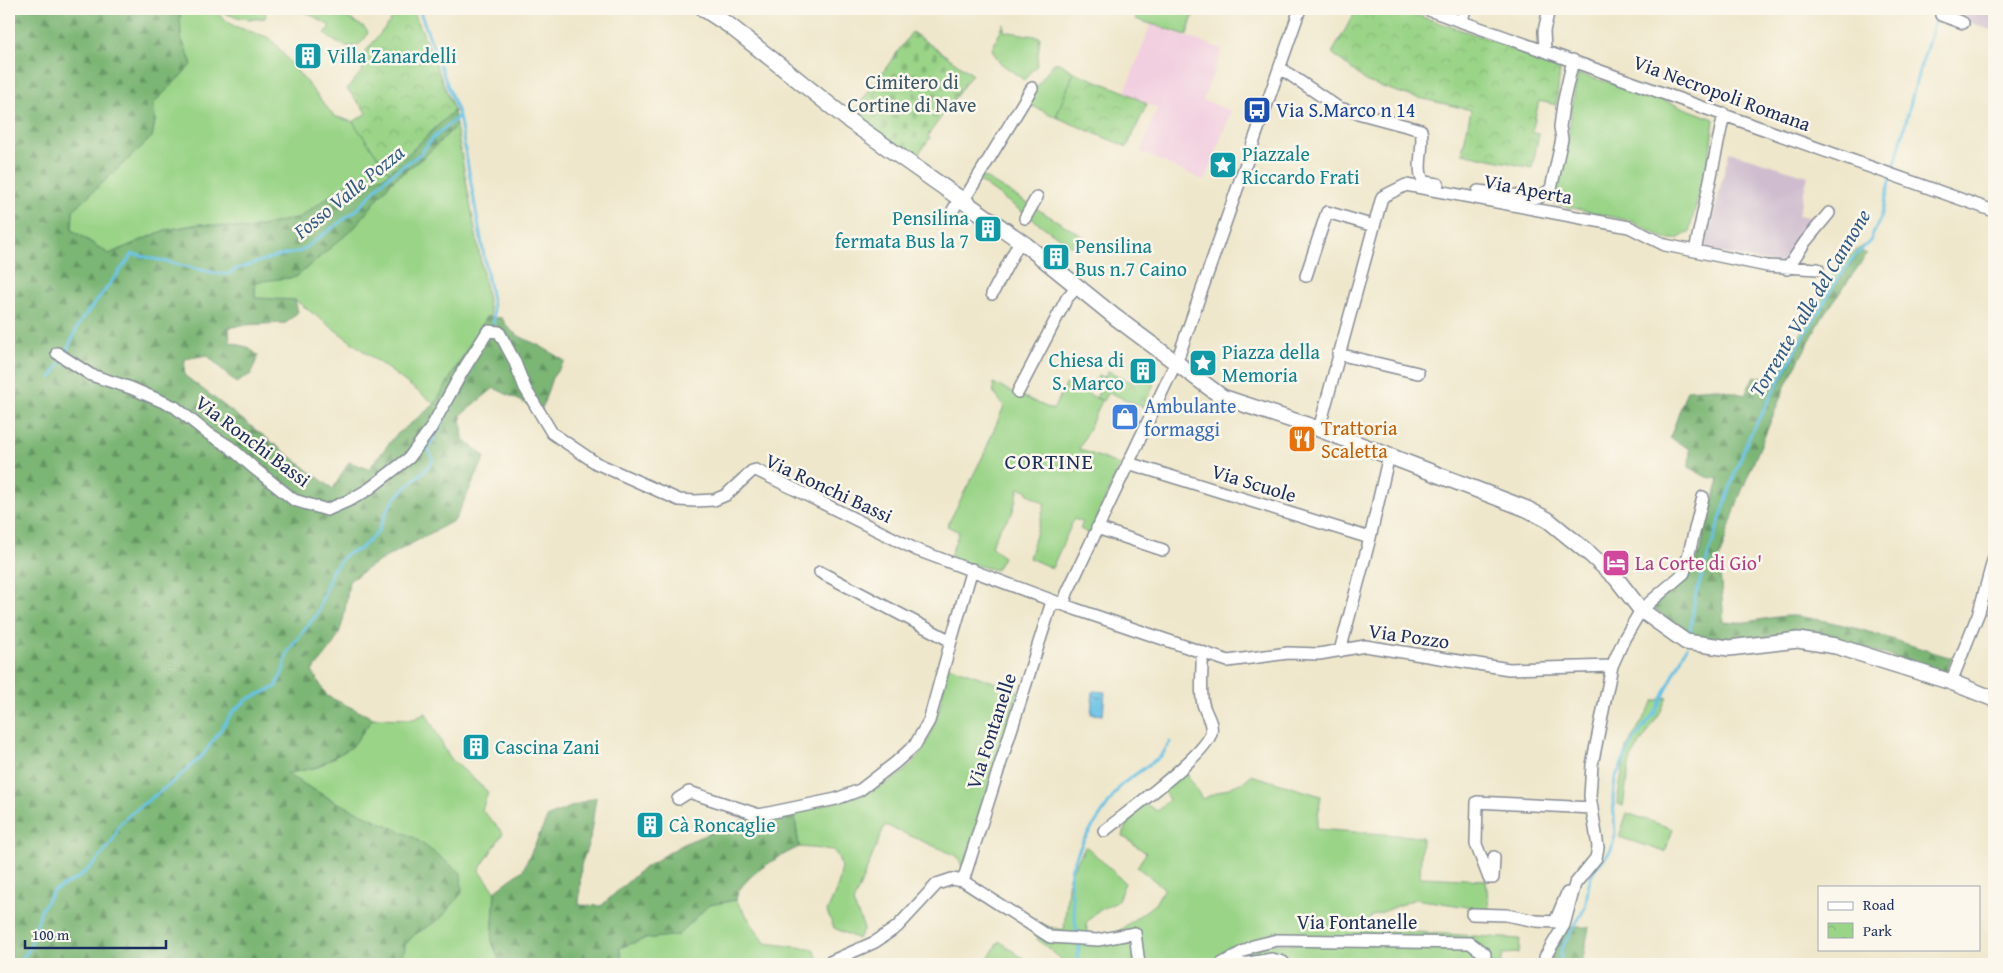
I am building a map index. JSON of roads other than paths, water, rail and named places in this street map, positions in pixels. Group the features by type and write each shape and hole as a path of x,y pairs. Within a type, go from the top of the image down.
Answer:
{"street":[{"path":"704,9 730,26 851,122 959,203 1020,241 1115,317 1222,397 1389,455 1500,497 1548,520 1616,578 1641,610 1688,642 1730,648 1798,640 1836,646 1951,682 1994,699"},
{"path":"1064,603 1097,528 1176,363 1300,9"},
{"name":"Via Necropoli Romana","path":"1426,9 1892,173 1994,211"},
{"path":"1462,22 1465,9"},
{"path":"1545,50 1544,31 1549,9"},
{"path":"1943,9 1941,15 1962,23"},
{"path":"1532,45 1535,37 1544,31"},
{"name":"Via Aperta","path":"1280,68 1338,108 1421,130 1424,140 1420,174 1424,182 1528,198 1543,196 1550,189 1562,139 1560,127 1562,104 1573,60"},
{"path":"959,203 1032,88"},
{"path":"1695,251 1724,114"},
{"name":"Via Aperta","path":"1319,430 1382,197 1406,185 1629,227 1665,245 1787,269 1818,269"},
{"path":"1025,218 1037,197"},
{"path":"1306,276 1328,212 1374,226"},
{"path":"1787,269 1805,242 1829,213"},
{"path":"992,294 1020,241"},
{"path":"1018,392 1067,298 1078,286"},
{"name":"Via Ronchi Bassi","path":"57,354 91,375 130,388 175,407 206,432 230,447 294,500 327,510 369,489 409,458 431,428 462,372 488,331 499,332 514,360 525,388 552,433 596,463 679,500 695,501 714,500 726,495 752,471 756,470 917,550 1064,603"},
{"path":"1338,354 1418,373"},
{"path":"1340,651 1370,538 1389,455"},
{"name":"Via Scuole","path":"1128,463 1370,538"},
{"path":"1472,914 1506,915 1536,921 1555,922 1569,889 1596,858 1598,848 1592,808 1592,765 1612,666 1624,639 1641,610 1684,573 1703,497"},
{"path":"1097,528 1163,550"},
{"path":"1951,682 1979,612 1994,557"},
{"path":"678,799 689,792 759,815 836,799 860,790 895,764 920,737 929,721 972,569"},
{"path":"820,572 952,641"},
{"name":"Via Pozzo","path":"1064,603 1202,654 1228,661 1288,653 1319,654 1365,646 1509,669 1612,666"},
{"name":"Via Fontanelle","path":"963,881 1051,605 1064,603"},
{"path":"1104,832 1178,771 1206,743 1211,732 1211,723 1203,706 1202,654"},
{"path":"1494,857 1493,878 1489,878 1476,844 1477,802 1592,808"},
{"path":"830,962 875,942 897,927 938,884 952,879 963,881 1050,937 1098,940 1135,933 1139,964"},
{"path":"1545,964 1545,957 1564,925 1575,884"},
{"name":"Via Fontanelle","path":"1221,964 1253,946 1277,940 1404,940 1470,942 1485,954 1485,964"},
{"path":"1243,964 1272,958 1284,964"}],"water":[{"path":"1093,691 1105,692 1103,715 1091,714"}],"waterway":[{"name":"Fosso Valle Pozza","path":"65,354 80,322 133,254 219,274 229,274 236,269 301,251 358,209 385,179 420,154 432,139 459,116 419,9"},
{"name":"Torrente Valle del Cannone","path":"1893,172 1916,82 1937,14"},
{"path":"459,116 493,306 494,324"},
{"name":"Torrente Valle del Cannone","path":"1689,638 1695,597 1736,470 1749,437 1837,280 1854,257 1870,241 1881,217 1891,178"},
{"name":"Fosso Valle Pozza","path":"51,378 61,362"},
{"path":"18,964 30,948 41,910 53,891 78,878 94,864 113,841 119,825 203,755 233,712 248,699 276,687 283,671 288,651 317,614 332,571 346,554 360,549 378,532 387,510 397,496 433,460 428,449 471,368"},
{"name":"Torrente Valle del Cannone","path":"1560,964 1561,949 1585,908 1589,883 1594,870 1611,850 1615,836 1613,798 1615,778 1633,741 1656,711 1687,647"},
{"path":"1076,964 1080,942 1076,928 1070,881 1071,869 1083,841 1121,785 1162,755 1170,742"}],"place":[{"name":"Villa Zanardelli","path":"308,56"},
{"name":"Via S.Marco n 14","path":"1257,110"},
{"name":"Piazzale Riccardo Frati","path":"1223,165"},
{"name":"Pensilina fermata Bus la 7","path":"988,229"},
{"name":"Pensilina Bus n.7 Caino","path":"1056,257"},
{"name":"Piazza della Memoria","path":"1203,363"},
{"name":"Chiesa di S. Marco","path":"1143,371"},
{"name":"Ambulante formaggi","path":"1125,417"},
{"name":"Trattoria Scaletta","path":"1302,439"},
{"name":"La Corte di Gio'","path":"1616,563"},
{"name":"Cascina Zani","path":"476,747"},
{"name":"Cà Roncaglie","path":"650,825"}],"district":[{"name":"CORTINE","path":"1049,461"}],"park label":[{"name":"Cimitero di Cortine di Nave","path":"912,94"}]}
